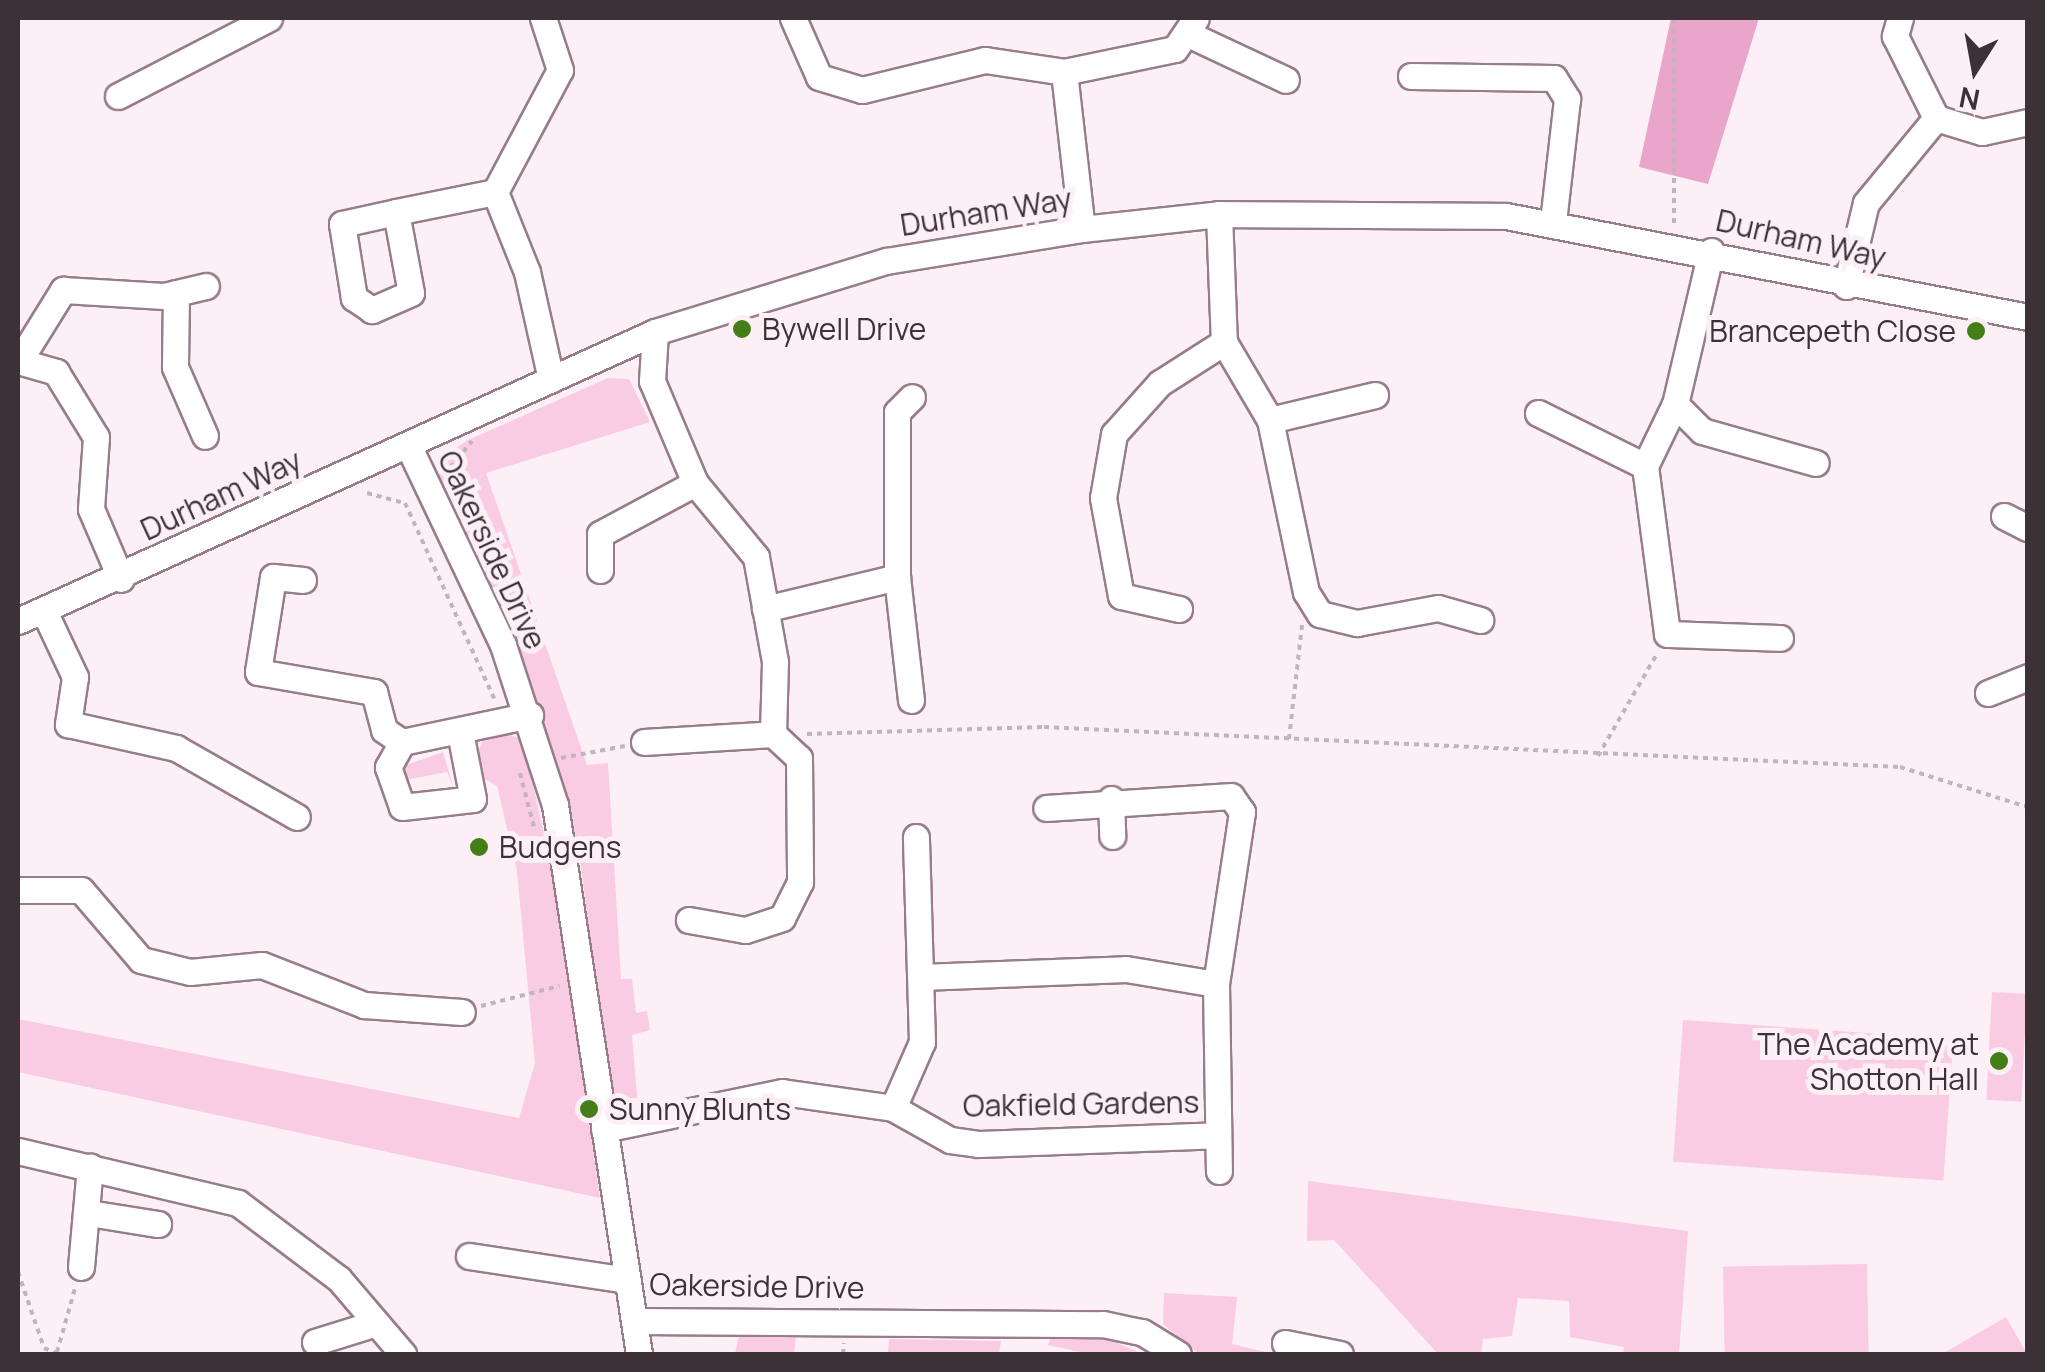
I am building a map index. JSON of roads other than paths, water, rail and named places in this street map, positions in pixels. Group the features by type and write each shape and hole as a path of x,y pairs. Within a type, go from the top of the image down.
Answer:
{"street":[{"path":"118,96 269,18"},
{"path":"543,18 560,70 496,192 527,272 551,380"},
{"path":"793,18 818,78 862,90 985,60 1064,72 1175,48 1192,26 1248,62 1286,80"},
{"path":"1900,18 1895,36 1936,118 1982,132 2028,122"},
{"path":"1064,72 1082,229"},
{"path":"1411,76 1554,78 1567,99 1553,222"},
{"path":"1846,286 1866,203 1936,118"},
{"path":"396,212 496,192"},
{"path":"1218,214 1224,342 1270,420 1314,604 1357,623 1438,608 1480,620"},
{"name":"Durham Way","path":"18,621 120,579 655,332 886,261 1082,229 1218,214 1553,222 1711,251 1846,286 2028,317"},
{"path":"1711,251 1675,404 1644,466 1667,634 1780,638"},
{"path":"120,579 91,509 96,438 56,372 18,361 38,317 63,290 176,293 206,286"},
{"path":"176,293 175,367 204,436"},
{"path":"655,332 652,382 695,483 756,558 765,610 772,734 799,758 800,882 782,918 745,930 690,920"},
{"path":"1179,609 1122,596 1103,498 1111,450 1114,434 1160,383 1224,342"},
{"path":"1270,420 1375,396"},
{"path":"911,700 897,577 897,412 912,397"},
{"path":"1675,404 1702,431 1816,464"},
{"path":"1538,412 1644,466"},
{"name":"Oakerside Drive","path":"408,445 530,715 543,761 583,980 627,1280 637,1322 1103,1324 1142,1332 1178,1354"},
{"path":"600,570 600,534 695,483"},
{"path":"2004,516 2028,528"},
{"path":"304,580 273,577 258,672 374,692 384,730 402,742 461,736 530,715"},
{"path":"765,610 897,577"},
{"path":"44,611 75,677 68,724 176,748 297,817"},
{"path":"1988,693 2028,677"},
{"path":"644,742 772,734"},
{"path":"402,742 388,767 402,808 472,799 461,736"},
{"name":"Oakfield Gardens","path":"1046,808 1111,799 1231,796 1242,812 1216,984 1219,1171"},
{"path":"1111,799 1112,836"},
{"path":"893,1108 922,1042 916,837"},
{"path":"18,890 81,890 141,960 190,972 262,966 364,1006 462,1012"},
{"path":"921,976 1126,970 1216,984"},
{"name":"Oakfield Gardens","path":"604,1130 782,1092 893,1108 950,1140 978,1144 1218,1134"},
{"path":"18,1151 238,1204 339,1279 403,1354"},
{"path":"80,1267 89,1213 90,1166"},
{"path":"89,1213 158,1224"},
{"path":"469,1256 627,1280"},
{"path":"637,1322 639,1354"},
{"path":"315,1342 376,1324"},
{"path":"1285,1343 1340,1354"}],"place":[{"name":"Bywell Drive","path":"742,329"},
{"name":"Brancepeth Close","path":"1976,331"},
{"name":"Budgens","path":"479,847"},
{"name":"The Academy at Shotton Hall","path":"1999,1061"},
{"name":"Sunny Blunts","path":"589,1109"}]}
